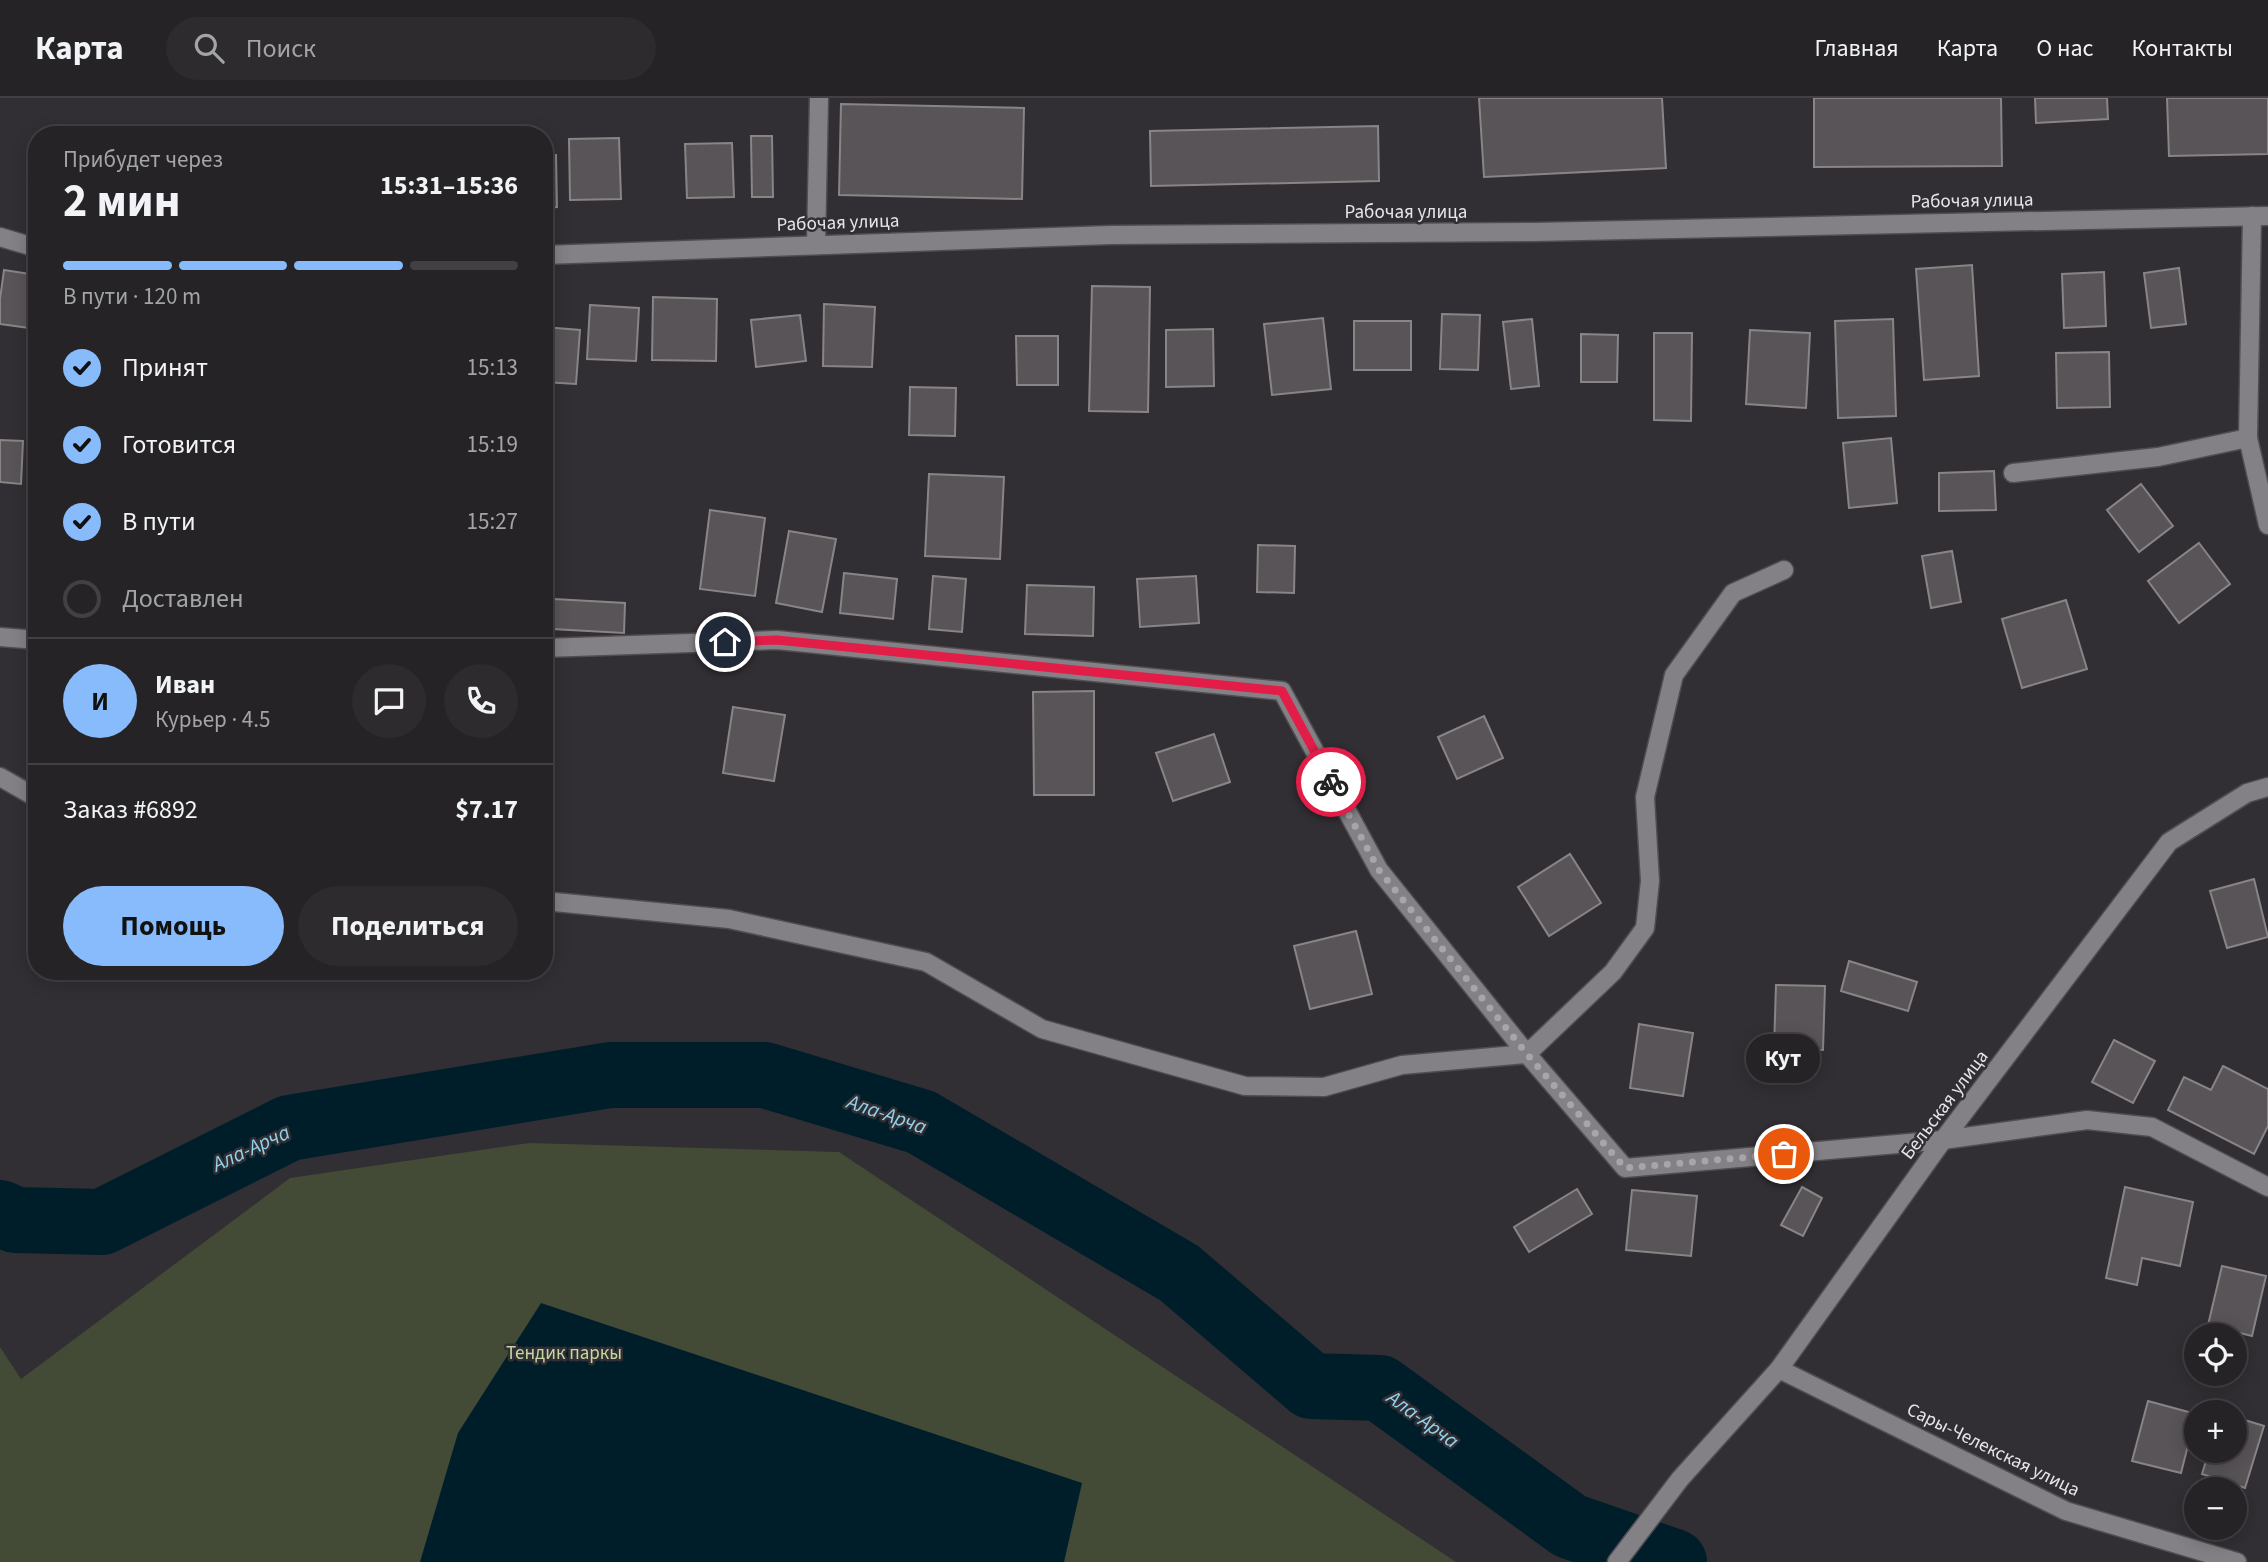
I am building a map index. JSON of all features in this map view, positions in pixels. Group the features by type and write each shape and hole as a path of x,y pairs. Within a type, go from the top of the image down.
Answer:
{"street":[{"path":"816,245 819,98"},
{"path":"2260,216 2248,438 2268,525"},
{"name":"Рабочая улица","path":"553,255 1110,235 1534,232 2260,216"},
{"path":"0,237 28,245"},
{"path":"2013,473 2158,457 2248,438"},
{"path":"553,902 729,919 926,962 1042,1029 1245,1086 1324,1087 1402,1065 1527,1054 1613,972 1645,928 1650,881 1645,797 1674,675 1733,593 1784,570"},
{"path":"0,637 28,639"},
{"path":"553,648 777,640 1282,691 1379,870 1527,1054 1625,1168 1943,1140 2087,1120 2152,1127 2268,1187"},
{"path":"0,777 28,793"},
{"name":"Бельская улица","path":"1617,1562 1681,1479 1779,1368 1943,1140 2169,842 2247,793 2268,787"},
{"name":"Сары-Челекская улица","path":"1779,1368 2066,1511 2237,1562"}],"green space":[{"name":"Тендик паркы","path":"529,1143 839,1152 1456,1562 0,1562 0,1347 21,1379 290,1178"}],"water":[{"path":"541,1303 1082,1483 1064,1562 420,1562 458,1433"}],"building":[{"path":"1479,98 1662,98 1666,168 1484,177"},
{"path":"1814,98 2001,98 2002,166 1814,167"},
{"path":"2035,98 2107,98 2108,119 2036,123"},
{"path":"2167,98 2268,98 2268,154 2169,156"},
{"path":"841,104 1024,108 1022,199 839,195"},
{"path":"1378,126 1379,181 1151,186 1150,131"},
{"path":"751,136 772,136 773,197 752,197"},
{"path":"619,138 621,199 570,200 569,139"},
{"path":"732,143 734,197 687,198 685,144"},
{"path":"553,155 556,155 557,207 553,207"},
{"path":"1972,265 1979,376 1924,380 1916,269"},
{"path":"2179,268 2186,324 2151,328 2144,273"},
{"path":"4,270 28,274 28,328 0,324"},
{"path":"2104,272 2106,326 2064,328 2062,274"},
{"path":"1092,286 1150,287 1148,412 1089,411"},
{"path":"653,297 717,299 716,361 652,360"},
{"path":"824,304 875,307 872,367 823,366"},
{"path":"590,305 639,308 636,361 587,359"},
{"path":"1442,314 1480,315 1478,370 1440,369"},
{"path":"800,315 806,361 756,367 751,320"},
{"path":"1323,318 1331,389 1272,395 1264,324"},
{"path":"1532,319 1539,386 1511,389 1503,322"},
{"path":"1893,319 1896,416 1838,418 1835,321"},
{"path":"1354,321 1411,321 1411,370 1354,370"},
{"path":"553,328 580,330 576,384 553,383"},
{"path":"1213,329 1214,386 1166,387 1166,330"},
{"path":"1750,330 1810,333 1806,408 1746,404"},
{"path":"1654,333 1692,333 1691,421 1654,420"},
{"path":"1581,334 1618,335 1617,382 1581,382"},
{"path":"1016,336 1058,336 1058,385 1017,385"},
{"path":"2109,352 2110,407 2057,408 2056,353"},
{"path":"910,387 956,388 955,436 909,435"},
{"path":"1891,438 1897,503 1849,508 1843,443"},
{"path":"0,440 23,441 21,484 0,482"},
{"path":"1994,471 1996,510 1939,511 1939,473"},
{"path":"929,474 1004,477 1000,559 925,556"},
{"path":"2141,484 2173,526 2139,552 2107,510"},
{"path":"710,510 765,518 755,596 700,589"},
{"path":"789,531 836,539 822,612 776,603"},
{"path":"2199,543 2230,584 2179,623 2148,581"},
{"path":"1258,545 1295,546 1294,593 1257,592"},
{"path":"1952,551 1961,602 1931,608 1922,556"},
{"path":"844,573 897,579 893,619 840,613"},
{"path":"933,576 966,579 962,632 929,629"},
{"path":"1196,576 1199,623 1140,627 1137,579"},
{"path":"1027,585 1094,587 1093,636 1025,634"},
{"path":"554,599 625,603 624,633 553,629"},
{"path":"2066,600 2087,669 2022,688 2002,619"},
{"path":"1094,691 1094,795 1034,795 1033,692"},
{"path":"733,707 785,715 774,781 723,773"},
{"path":"1484,716 1503,758 1457,779 1438,737"},
{"path":"1214,734 1230,782 1173,801 1156,753"},
{"path":"1570,854 1601,903 1549,936 1518,887"},
{"path":"2254,879 2268,937 2227,948 2210,891"},
{"path":"1356,931 1372,994 1310,1009 1294,946"},
{"path":"1849,961 1917,982 1908,1011 1841,991"},
{"path":"1776,985 1825,986 1823,1050 1774,1048"},
{"path":"1639,1024 1693,1033 1683,1096 1630,1088"},
{"path":"2114,1040 2155,1061 2133,1103 2092,1082"},
{"path":"2223,1066 2268,1089 2268,1126 2254,1154 2168,1110 2184,1077 2211,1090"},
{"path":"1802,1187 1822,1198 1803,1236 1781,1225"},
{"path":"2125,1187 2193,1202 2180,1266 2142,1258 2137,1285 2106,1278"},
{"path":"1577,1189 1592,1214 1529,1252 1514,1227"},
{"path":"1632,1190 1697,1196 1691,1256 1626,1250"},
{"path":"2222,1266 2266,1276 2252,1336 2247,1335 2247,1323 2208,1323"},
{"path":"2148,1401 2184,1411 2184,1461 2181,1473 2132,1461"},
{"path":"2247,1421 2264,1426 2247,1481 2247,1477 2211,1477 2202,1474 2205,1463 2247,1463"}],"waterway":[{"name":"Ала-Арча","path":"0,1213 15,1220 102,1222 289,1128 610,1075 765,1075 921,1122 1179,1273 1311,1386 1380,1388 1570,1526 1674,1562"}],"way so far":[{"path":"1331,782 1379,870 1527,1054 1625,1168 1784,1154"}],"place":[{"name":"Кут","path":"1784,1154"}],"route":[{"path":"725,642 777,640 1282,691 1331,782"}]}
